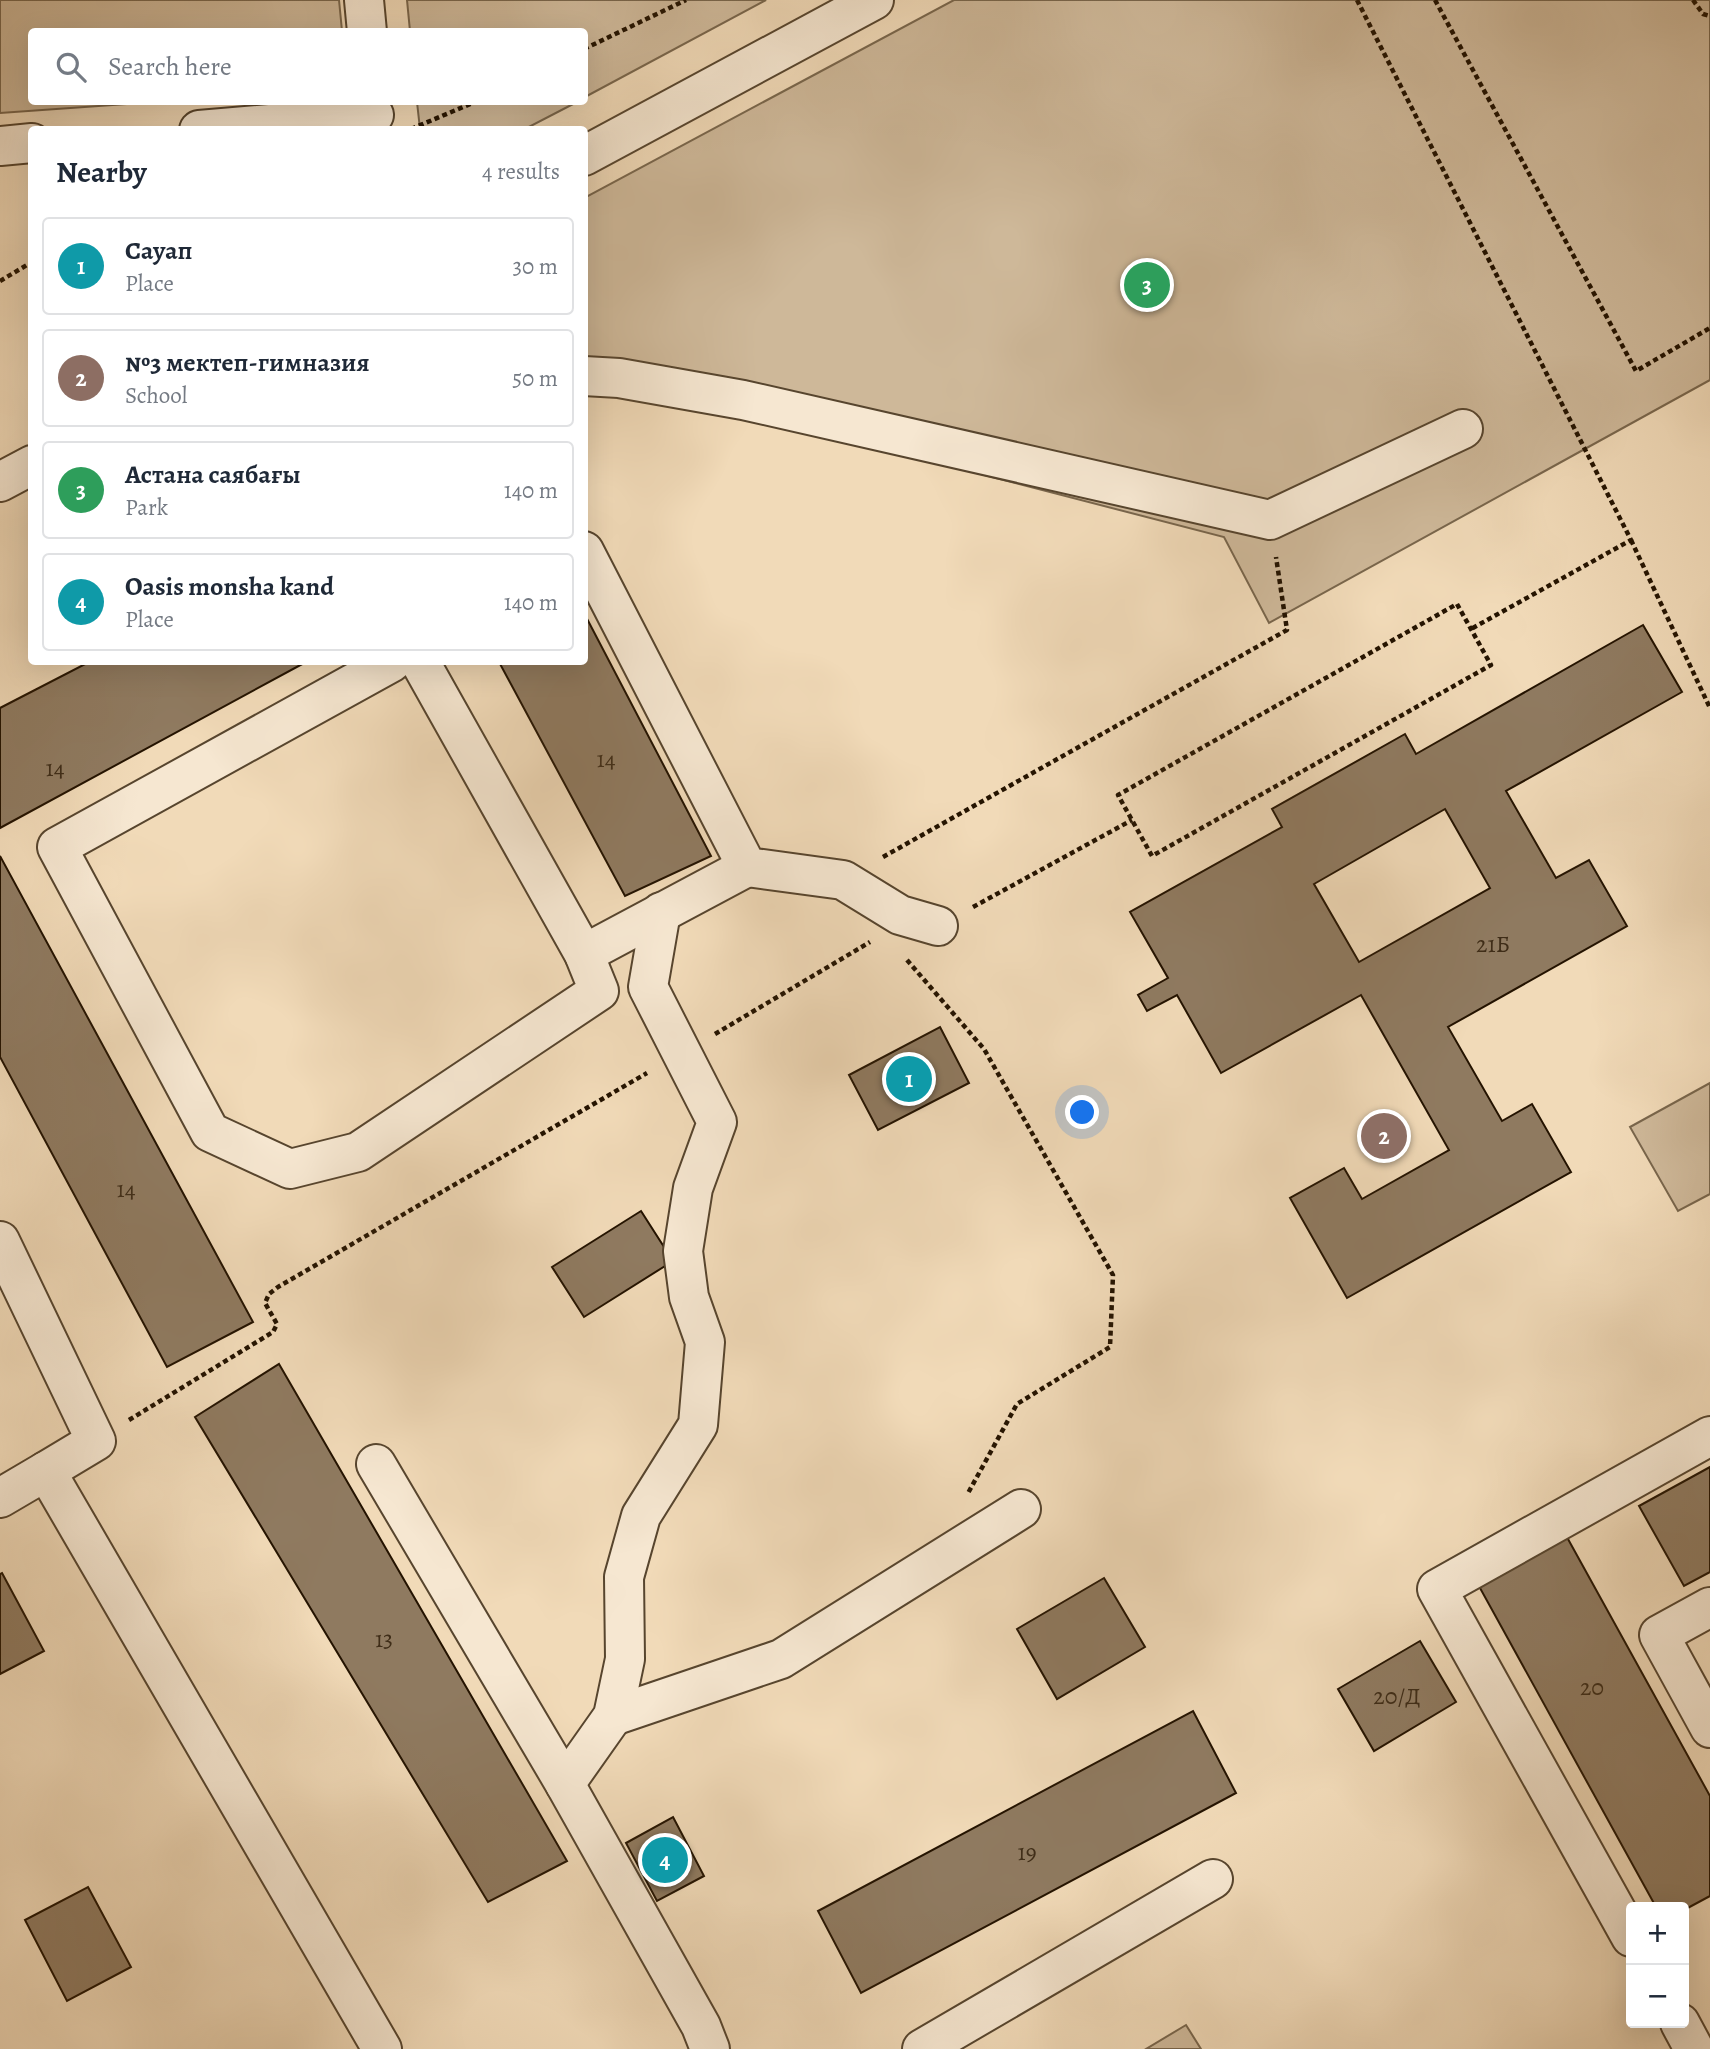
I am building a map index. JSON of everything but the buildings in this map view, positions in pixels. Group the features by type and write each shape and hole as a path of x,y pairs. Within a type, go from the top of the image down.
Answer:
{"street":[{"path":"364,0 367,28"},
{"path":"588,154 874,0"},
{"path":"246,126 374,115"},
{"path":"0,146 28,143"},
{"path":"588,376 619,378 743,400 1269,520 1463,429"},
{"path":"0,482 28,467"},
{"path":"588,559 747,867"},
{"path":"386,665 57,847 210,1132 290,1169 358,1152 599,991 584,954 422,665"},
{"path":"584,954 747,867 843,880 892,924 938,926"},
{"path":"565,1784 613,1716 625,1658 624,1577 641,1516 698,1425 705,1342 690,1297 682,1251 692,1188 717,1122 648,987 661,912"},
{"path":"0,1241 96,1441 0,1499"},
{"path":"1626,1928 1437,1590 1710,1436"},
{"path":"376,1464 565,1784 701,2026 710,2049"},
{"path":"46,1471 382,2049"},
{"path":"613,1716 781,1658 1021,1509"},
{"path":"1710,1607 1658,1635 1710,1728"},
{"path":"922,2049 1213,1879"},
{"path":"1682,2028 1694,2049"}],"path":[{"path":"588,47 685,0"},
{"path":"1357,0 1631,540 1710,708"},
{"path":"1435,0 1636,371 1710,328"},
{"path":"1693,0 1703,14 1710,16"},
{"path":"419,126 468,105"},
{"path":"0,281 28,264"},
{"path":"843,880 1287,630 1269,520"},
{"path":"1471,629 1631,540"},
{"path":"1457,604 1471,629 1491,664 1152,856 1118,795 1457,604"},
{"path":"938,926 1132,820"},
{"path":"96,1441 273,1332 277,1324 265,1303 269,1294 278,1287 855,954 892,924 984,1049 1113,1275 1110,1347 1017,1404 961,1505"}],"shaded area":[{"path":"0,0 339,0 342,28 28,28 28,105 113,105 0,113"},
{"path":"407,0 766,0 588,95 588,28 410,28"},
{"path":"954,0 1710,0 1710,380 1269,623 1224,537 588,373 588,196"},
{"path":"417,105 571,105 531,126 420,126"},
{"path":"1710,1083 1710,1194 1678,1211 1630,1127"},
{"path":"1186,2025 1201,2049 1146,2049"}],"place":[{"name":"Астана саябағы","path":"1147,285"},
{"name":"Сауап","path":"909,1079"},
{"name":"№3 мектеп-гимназия","path":"1384,1136"},
{"name":"Oasis monsha kand","path":"665,1860"}]}
